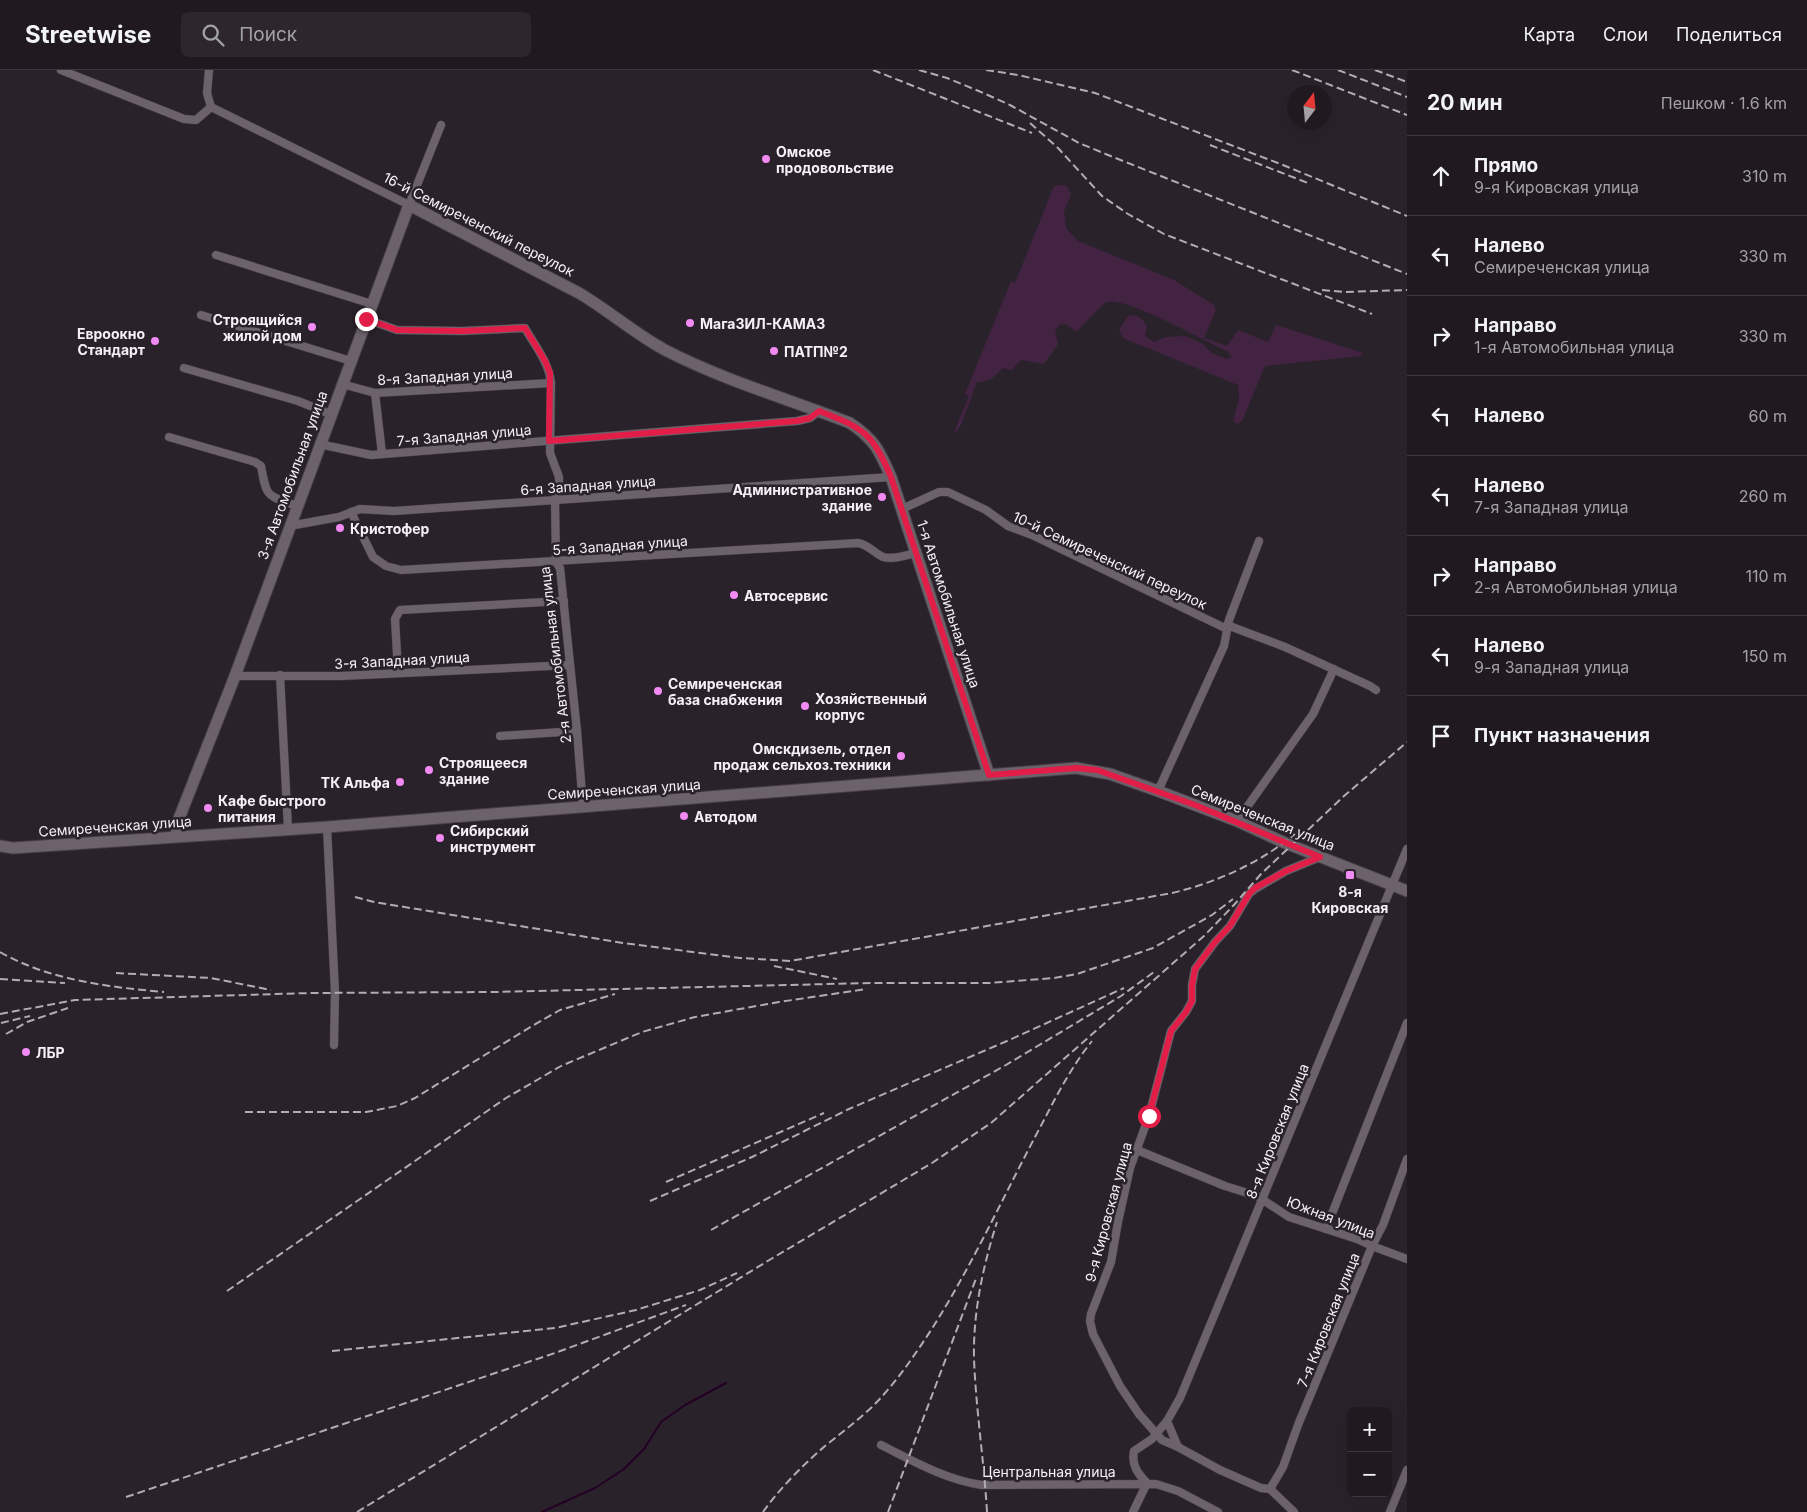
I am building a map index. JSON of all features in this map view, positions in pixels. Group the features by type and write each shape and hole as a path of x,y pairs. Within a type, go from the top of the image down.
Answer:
{"street":[{"path":"62,70 184,119 196,120 211,107 207,93 208,70"},
{"name":"16-й Семиреченский переулок","path":"211,107 579,292 671,353 697,366 850,423 875,444"},
{"name":"3-я Автомобильная улица","path":"176,836 178,821 235,676 330,414 409,205 442,125"},
{"path":"216,255 372,304"},
{"path":"201,315 350,361"},
{"name":"2-я Автомобильная улица","path":"366,319 397,330 463,331 525,328 545,361 550,373 551,383 550,453 559,477 559,486 555,500 556,562 560,568 564,600 583,807"},
{"path":"184,368 298,401 330,414"},
{"name":"8-я Западная улица","path":"342,384 375,393 551,383"},
{"path":"375,393 382,454"},
{"name":"7-я Западная улица","path":"319,444 371,455 797,421 810,418 819,411"},
{"path":"169,437 255,462 261,466 265,489 269,495 296,506"},
{"name":"1-я Автомобильная улица","path":"875,444 891,477 989,775"},
{"name":"6-я Западная улица","path":"289,526 340,517 360,509 394,511 891,477"},
{"name":"10-й Семиреченский переулок","path":"902,509 939,492 948,492 986,510 1008,526 1032,535 1227,627 1285,647 1376,690"},
{"name":"5-я Западная улица","path":"351,512 373,557 386,566 400,570 858,543 867,545 883,556 896,557 916,553"},
{"path":"1158,791 1221,653 1226,639 1227,627 1259,541"},
{"path":"398,672 395,619 400,610 564,600"},
{"name":"3-я Западная улица","path":"235,676 341,676 570,665"},
{"path":"1237,821 1313,714 1334,669"},
{"path":"280,675 288,829"},
{"path":"500,736 577,731"},
{"name":"Семиреченская улица","path":"0,846 13,848 288,829 1085,768 1110,774 1237,821 1320,857 1407,891"},
{"path":"327,826 335,993 334,1045"},
{"name":"8-я Кировская улица","path":"1146,1483 1135,1469 1134,1451 1156,1434 1167,1421 1180,1398 1264,1199 1407,849"},
{"name":"9-я Кировская улица","path":"1156,1434 1139,1414 1120,1386 1093,1334 1090,1321 1111,1262 1127,1181 1149,1116 1171,1031 1192,1001 1195,969 1215,942 1230,926 1249,894 1255,888 1286,871 1320,857"},
{"path":"1326,1229 1407,1024"},
{"name":"Южная улица","path":"1138,1150 1225,1186 1264,1199 1288,1216 1357,1239 1407,1259"},
{"name":"7-я Кировская улица","path":"1270,1489 1283,1467 1298,1425 1372,1246 1383,1225 1407,1159"},
{"path":"1167,1421 1178,1447"},
{"path":"1156,1434 1165,1443 1178,1447 1220,1470 1260,1488 1270,1489 1294,1512"},
{"name":"Центральная улица","path":"881,1445 928,1468 972,1484 1146,1483 1169,1487 1218,1512"},
{"path":"1390,1512 1407,1470"},
{"path":"1133,1512 1146,1483"}],"shaded area":[{"path":"1054,186 1067,186 1071,194 1064,212 1066,228 1078,241 1174,280 1214,305 1216,310 1204,338 1227,346 1238,330 1268,342 1276,325 1363,353 1360,356 1265,366 1242,421 1238,424 1233,421 1239,399 1238,385 1123,338 1119,330 1128,316 1134,315 1145,323 1147,326 1145,336 1154,342 1166,337 1185,336 1203,344 1212,353 1226,359 1232,357 1228,352 1147,313 1116,302 1107,302 1077,332 1066,324 1059,325 1055,332 1058,344 1044,364 1021,360 1012,370 1003,368 992,378 977,382 961,425 954,432 969,396 965,394 1011,281 1015,283"}],"waterway":[{"path":"542,1512 595,1488 624,1469 644,1449 661,1422 685,1405 726,1383"}],"railway":[{"path":"873,70 1032,133"},
{"path":"919,70 947,78 1010,105 1079,143 1407,274"},
{"path":"986,70 1018,75 1095,93 1283,165 1407,216"},
{"path":"1292,70 1407,115"},
{"path":"1338,70 1407,97"},
{"path":"1375,70 1407,82"},
{"path":"1030,123 1058,148 1102,196 1128,214 1164,234 1372,314"},
{"path":"1210,145 1308,183"},
{"path":"1322,290 1344,292 1407,290"},
{"path":"357,1512 932,1163 991,1123 1204,936 1261,874 1344,796 1407,742"},
{"path":"355,897 374,902 623,943 740,958 790,961 1188,889 1221,878 1252,863 1295,834"},
{"path":"0,1014 75,1000 311,993 494,992 871,983 989,983 1054,978 1077,974 1153,948 1212,915 1233,899"},
{"path":"0,952 38,969 79,981 164,992"},
{"path":"774,966 837,979"},
{"path":"711,1230 1006,1065 1121,996 1154,972"},
{"path":"116,973 211,978 271,990"},
{"path":"0,979 65,983"},
{"path":"650,1201 752,1157 849,1109 1124,988"},
{"path":"227,1291 506,1098 561,1066 642,1032 695,1017 867,989"},
{"path":"245,1112 366,1112 397,1106 415,1098 560,1010 615,994"},
{"path":"6,1034 27,1022 68,1008"},
{"path":"1,1023 30,1016"},
{"path":"763,1512 808,1461 872,1407 910,1361 963,1276 1061,1088 1075,1064 1092,1041"},
{"path":"666,1182 824,1113"},
{"path":"987,1512 975,1378 974,1341 980,1289 987,1255 997,1222"},
{"path":"332,1351 555,1328 636,1310 700,1290 737,1273"},
{"path":"888,1512 977,1276"},
{"path":"126,1497 555,1353 686,1305"}],"place":[{"name":"Омское продовольствие","path":"766,159"},
{"name":"МагаЗИЛ-КАМАЗ","path":"690,323"},
{"name":"Строящийся жилой дом","path":"312,327"},
{"name":"Евроокно Стандарт","path":"155,341"},
{"name":"ПАТП№2","path":"774,351"},
{"name":"Административное здание","path":"882,497"},
{"name":"Кристофер","path":"340,528"},
{"name":"Автосервис","path":"734,595"},
{"name":"Семиреченская база снабжения","path":"658,691"},
{"name":"Хозяйственный корпус","path":"805,706"},
{"name":"Омскдизель, отдел продаж сельхоз.техники","path":"901,756"},
{"name":"Строящееся здание","path":"429,770"},
{"name":"ТК Альфа","path":"400,782"},
{"name":"Кафе быстрого питания","path":"208,808"},
{"name":"Автодом","path":"684,816"},
{"name":"Сибирский инструмент","path":"440,838"},
{"name":"8-я Кировская","path":"1350,875"},
{"name":"ЛБР","path":"26,1052"}],"route":[{"path":"366,319 397,330 463,331 525,328 550,373 549,441 797,421 810,418 819,411 850,423 875,444 891,477 989,775 1076,768 1097,770 1237,821 1320,857 1267,880 1255,888 1249,894 1230,926 1202,958 1193,976 1192,1001 1171,1031 1149,1116"}]}
